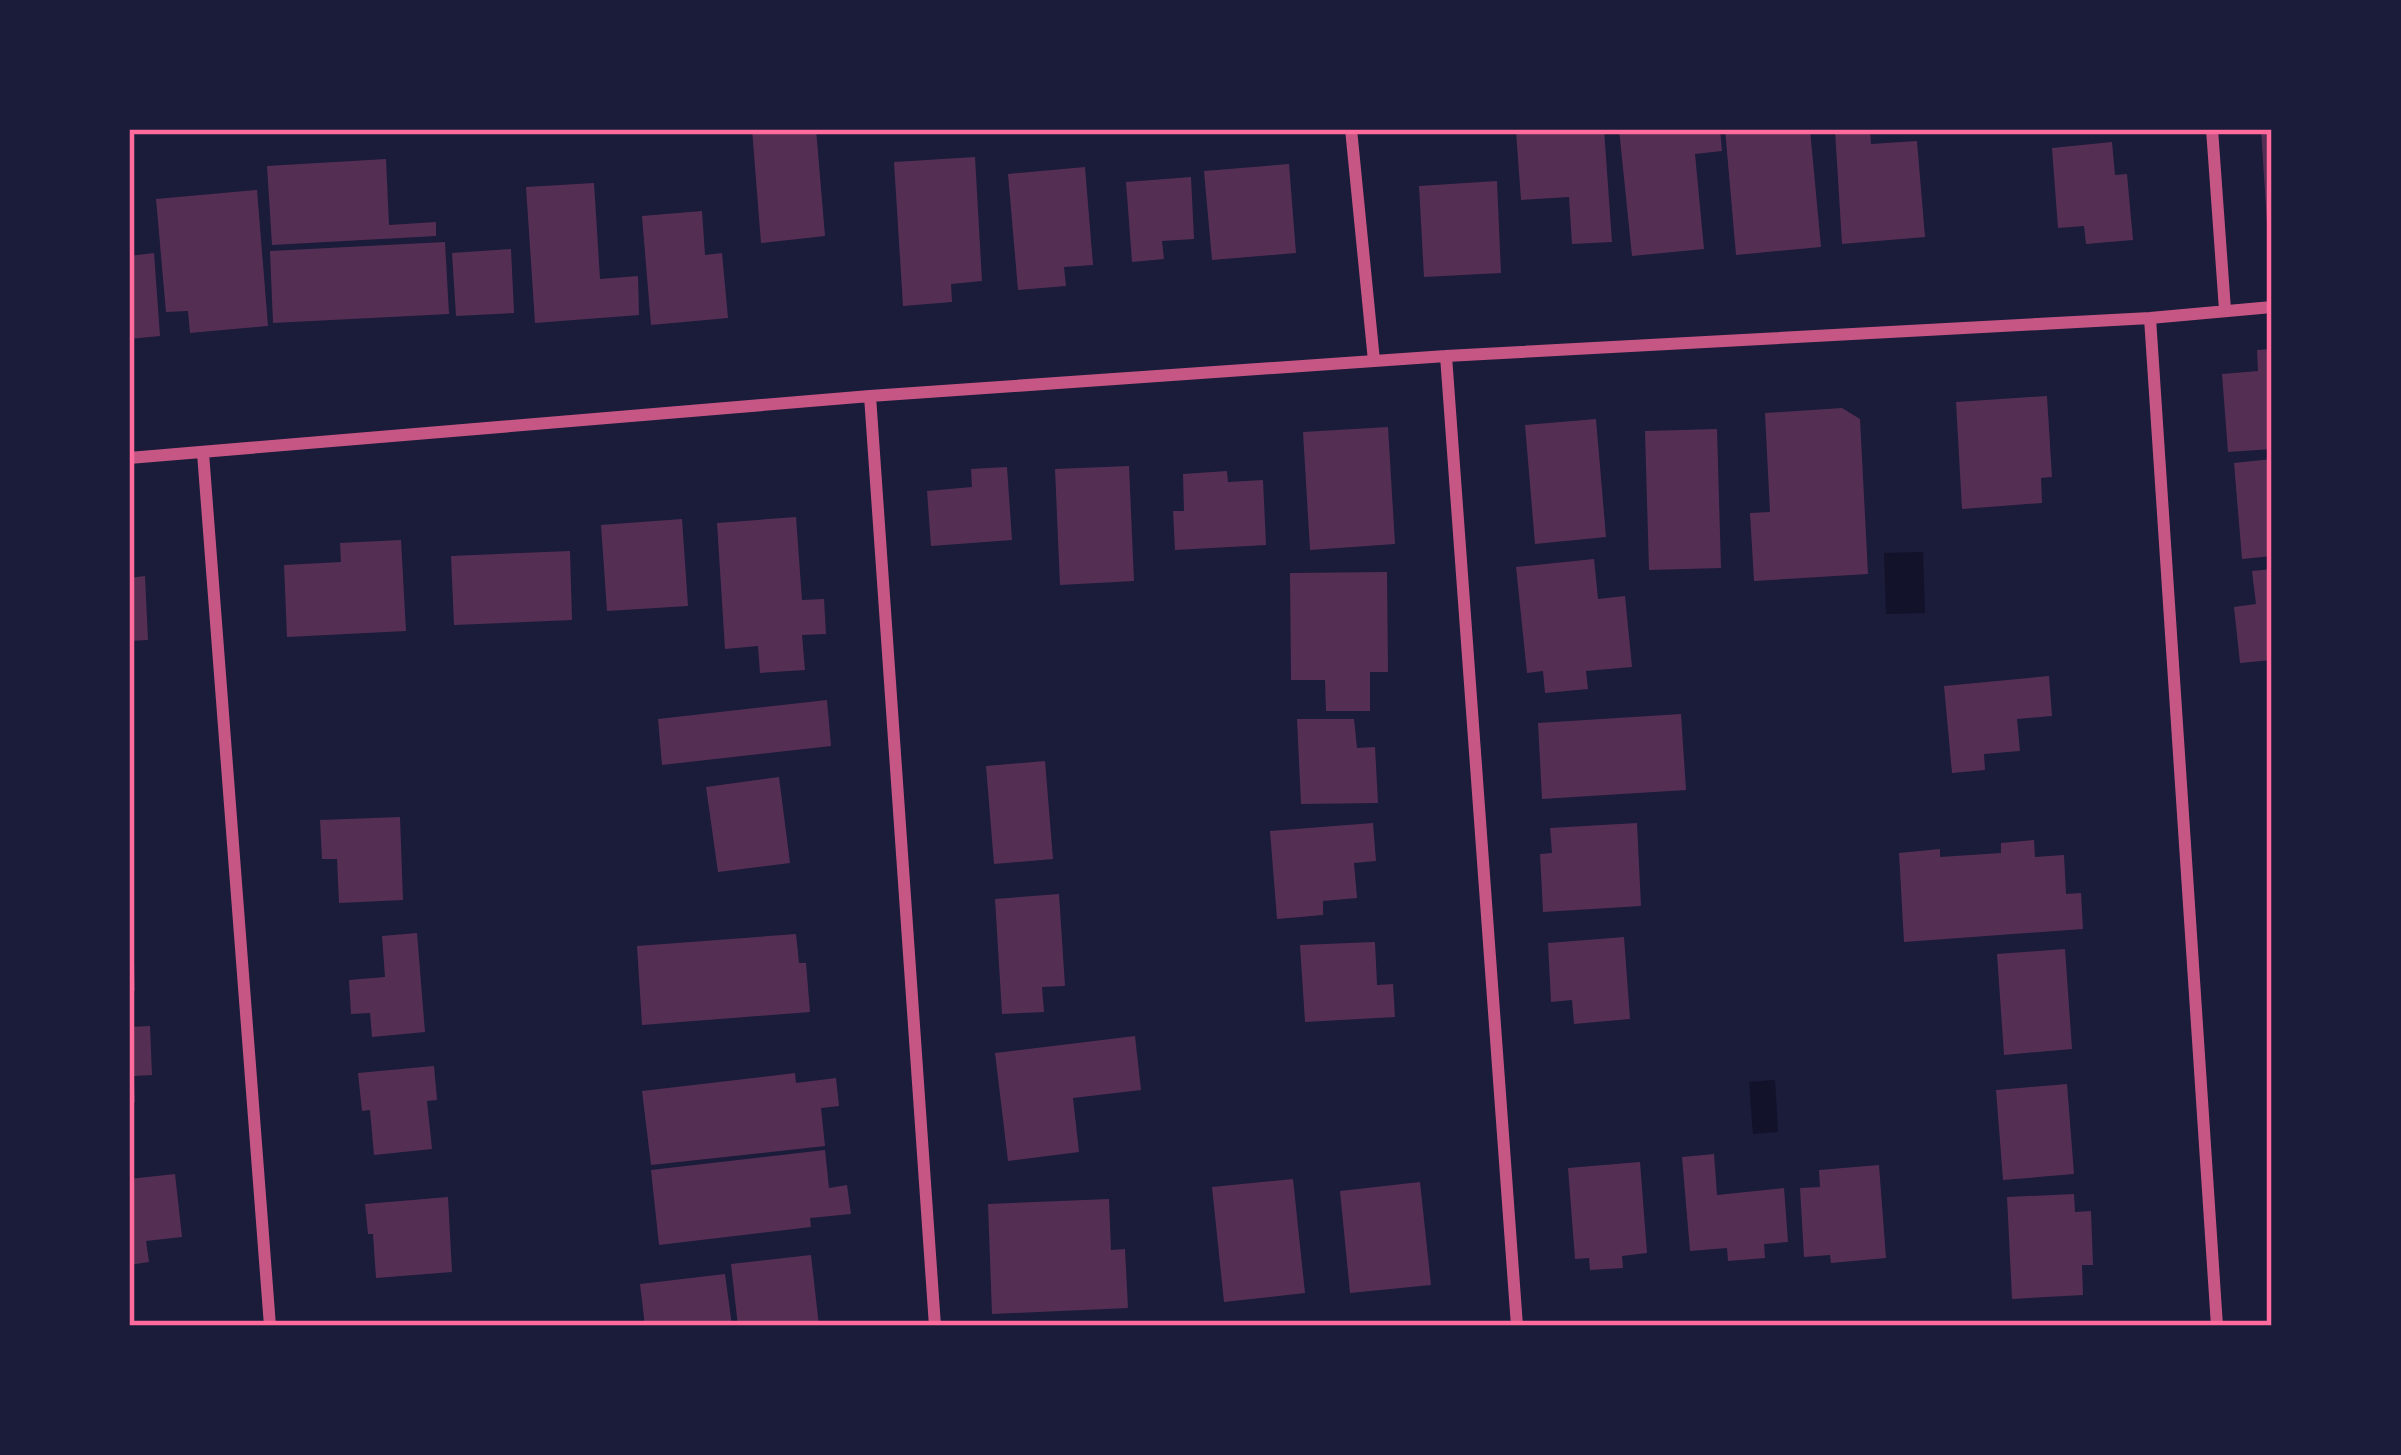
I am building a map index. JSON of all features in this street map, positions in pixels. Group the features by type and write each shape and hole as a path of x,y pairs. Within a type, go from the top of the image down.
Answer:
{"street":[{"path":"1351,129 1374,361"},
{"path":"2212,129 2225,310"},
{"path":"129,458 1374,361 2272,307"},
{"path":"2150,317 2218,1326"},
{"path":"1446,356 1517,1326"},
{"path":"870,397 935,1326"},
{"path":"203,453 270,1326"}],"shaded area":[{"path":"1923,552 1925,613 1886,614 1884,553"},
{"path":"1775,1080 1778,1132 1753,1134 1749,1082"}],"building":[{"path":"752,129 816,129 825,236 761,243"},
{"path":"1604,129 1612,242 1572,244 1569,197 1521,200 1516,131"},
{"path":"1619,129 1720,129 1722,151 1695,154 1704,249 1632,256"},
{"path":"1725,129 1810,129 1821,247 1736,255"},
{"path":"1870,129 1871,144 1917,141 1925,237 1842,244 1835,130"},
{"path":"2261,129 2272,129 2272,224 2267,224"},
{"path":"2112,142 2115,175 2127,174 2133,240 2086,244 2084,226 2058,228 2052,148"},
{"path":"975,157 982,281 951,284 952,302 903,306 894,162"},
{"path":"386,159 389,225 436,222 436,236 272,245 267,166"},
{"path":"1289,164 1296,253 1212,260 1204,171"},
{"path":"1085,167 1093,265 1064,267 1066,286 1018,290 1008,174"},
{"path":"1191,177 1194,239 1162,241 1164,259 1132,262 1126,182"},
{"path":"1497,181 1501,273 1424,277 1419,186"},
{"path":"594,183 600,279 638,276 639,315 535,323 526,187"},
{"path":"257,190 268,326 190,333 188,311 166,312 156,199"},
{"path":"702,211 705,255 722,253 728,318 651,325 642,216"},
{"path":"445,242 449,314 273,323 270,251"},
{"path":"511,249 514,313 456,316 452,253"},
{"path":"154,253 160,336 129,339 129,256"},
{"path":"2272,349 2272,449 2228,452 2222,374 2258,371 2257,350"},
{"path":"2047,396 2052,477 2041,478 2042,503 1962,509 1956,402"},
{"path":"1842,408 1860,419 1868,574 1754,581 1750,513 1770,512 1765,413"},
{"path":"1596,419 1606,537 1535,544 1525,425"},
{"path":"1388,427 1395,544 1310,550 1303,432"},
{"path":"1717,429 1721,568 1649,570 1645,431"},
{"path":"2272,459 2272,556 2242,559 2234,463"},
{"path":"1129,466 1134,581 1060,585 1055,469"},
{"path":"1007,467 1012,540 931,546 927,491 972,487 971,469"},
{"path":"1227,471 1228,482 1263,480 1266,545 1175,550 1173,511 1184,511 1183,474"},
{"path":"796,517 802,600 824,599 826,634 802,635 805,670 760,673 758,646 725,649 717,523"},
{"path":"682,519 688,606 607,611 601,525"},
{"path":"401,540 406,631 287,637 284,565 341,562 340,543"},
{"path":"570,551 572,620 454,625 451,556"},
{"path":"1594,559 1598,599 1625,596 1632,667 1586,671 1588,689 1545,693 1543,671 1527,673 1516,567"},
{"path":"2272,569 2272,660 2240,663 2234,607 2256,604 2252,571"},
{"path":"1387,572 1388,672 1370,672 1370,711 1326,711 1325,680 1291,680 1290,573"},
{"path":"145,576 148,640 129,641 129,578"},
{"path":"2049,676 2052,716 2017,719 2020,751 1984,754 1985,770 1952,773 1944,686"},
{"path":"827,700 831,746 662,765 658,719"},
{"path":"1681,714 1686,790 1542,799 1538,723"},
{"path":"1297,719 1354,719 1357,748 1375,747 1378,803 1301,804"},
{"path":"1045,761 1053,859 994,864 986,766"},
{"path":"779,777 790,863 718,872 706,787"},
{"path":"400,817 403,900 339,903 337,859 322,859 320,820"},
{"path":"1373,823 1376,861 1354,863 1357,898 1323,901 1323,915 1277,919 1270,831"},
{"path":"1637,823 1641,906 1543,912 1540,854 1552,853 1550,828"},
{"path":"2034,840 2035,857 2064,855 2066,894 2081,893 2083,929 1904,942 1899,853 1940,849 1940,857 2001,853 2001,843"},
{"path":"1059,894 1065,986 1042,987 1044,1012 1002,1014 995,899"},
{"path":"129,929 133,929 135,991 129,991"},
{"path":"417,933 425,1032 372,1037 370,1013 351,1014 349,980 385,977 382,936"},
{"path":"796,934 799,963 806,963 810,1012 642,1025 637,946"},
{"path":"1624,937 1630,1019 1574,1024 1572,1000 1551,1002 1548,943"},
{"path":"1375,942 1377,985 1393,984 1395,1017 1305,1022 1300,945"},
{"path":"2065,949 2072,1049 2004,1055 1997,954"},
{"path":"150,1026 152,1075 134,1076 135,1102 129,1103 129,1027"},
{"path":"1135,1036 1141,1090 1073,1098 1079,1152 1008,1161 995,1053"},
{"path":"434,1066 437,1100 427,1101 432,1149 374,1155 370,1110 362,1111 358,1073"},
{"path":"795,1073 796,1083 836,1078 839,1106 821,1108 825,1146 651,1165 642,1091"},
{"path":"2067,1084 2074,1174 2003,1180 1996,1090"},
{"path":"825,1150 829,1188 847,1185 851,1214 810,1218 811,1227 659,1245 651,1170"},
{"path":"1714,1154 1717,1195 1784,1188 1788,1242 1764,1244 1765,1258 1728,1261 1727,1248 1690,1251 1682,1157"},
{"path":"1640,1162 1647,1253 1622,1256 1623,1268 1590,1270 1589,1258 1575,1259 1568,1168"},
{"path":"1879,1165 1886,1258 1831,1263 1830,1255 1804,1257 1800,1188 1820,1187 1819,1170"},
{"path":"175,1174 182,1237 146,1241 149,1262 129,1265 129,1179"},
{"path":"1293,1179 1305,1293 1224,1302 1212,1187"},
{"path":"1420,1182 1431,1285 1350,1293 1340,1191"},
{"path":"2074,1194 2075,1212 2091,1211 2093,1265 2082,1265 2083,1295 2012,1299 2007,1197"},
{"path":"448,1197 452,1272 376,1278 365,1204"},
{"path":"1109,1199 1111,1250 1125,1249 1128,1308 992,1314 988,1204"},
{"path":"811,1255 819,1326 738,1326 731,1264"},
{"path":"725,1274 732,1326 645,1326 640,1284"}]}
